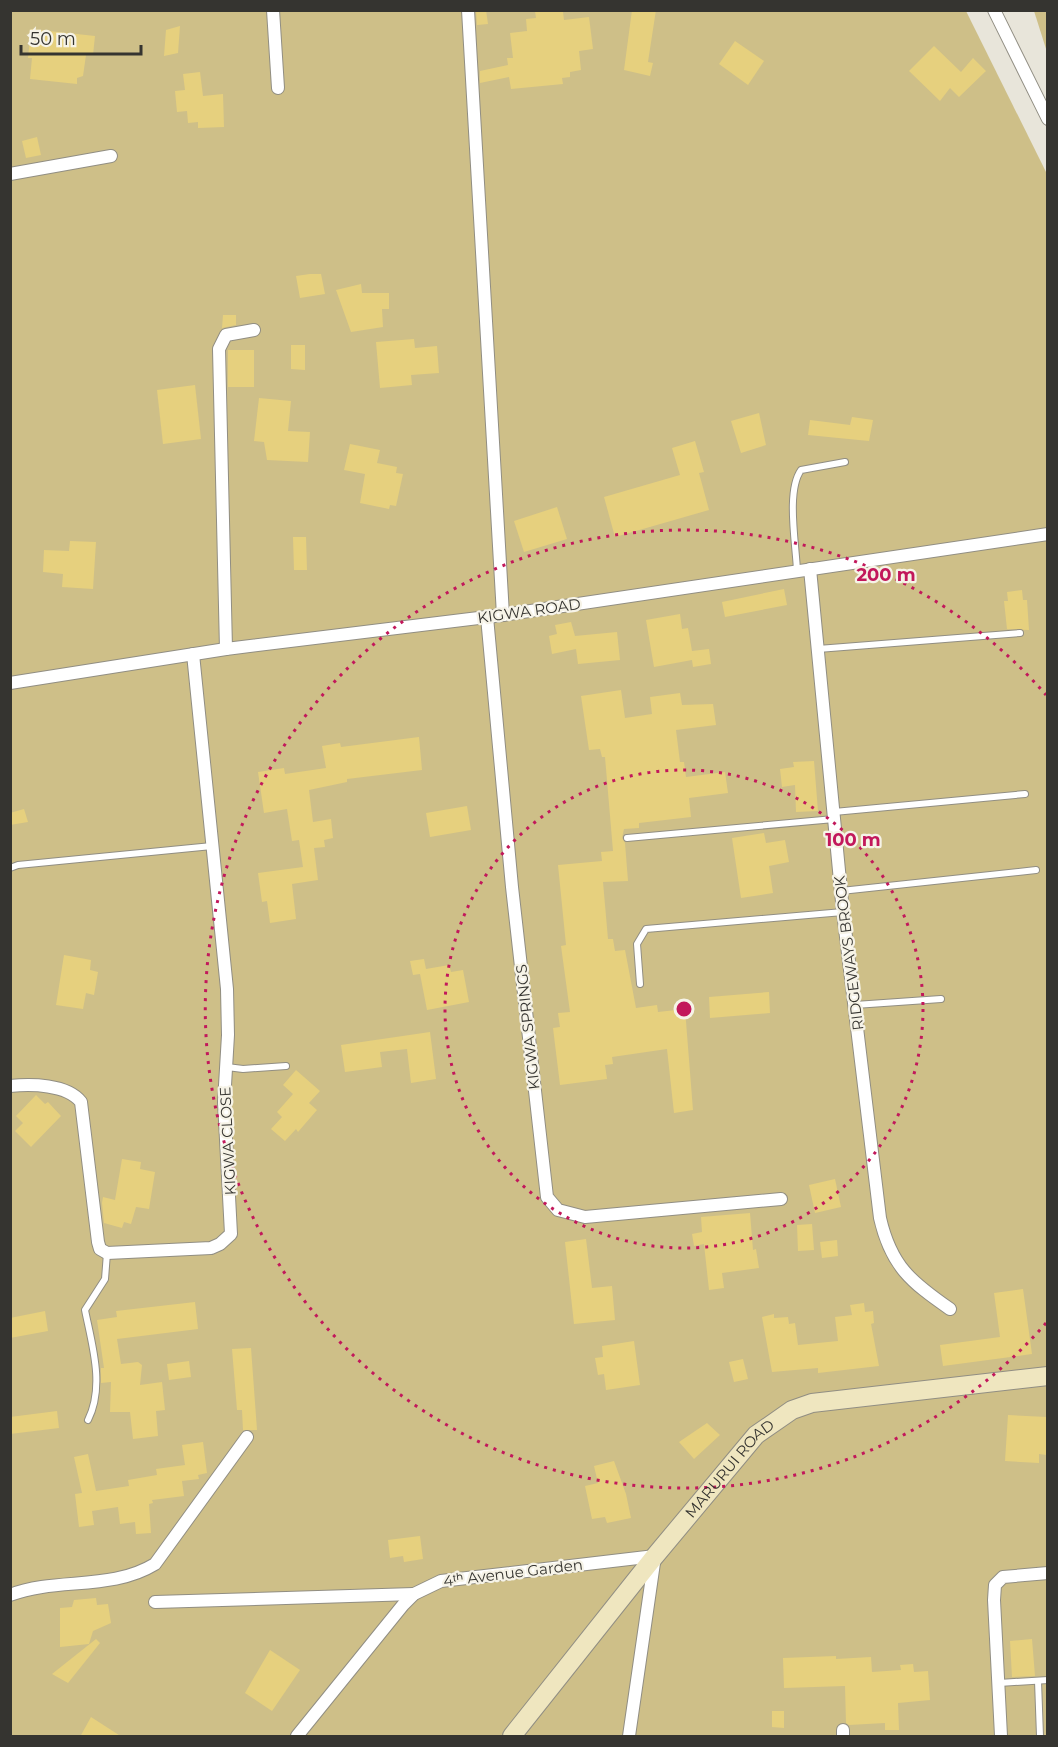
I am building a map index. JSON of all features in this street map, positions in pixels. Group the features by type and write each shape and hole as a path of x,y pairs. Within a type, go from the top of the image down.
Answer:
{"street":[{"path":"273,10 278,87"},
{"path":"468,10 503,615"},
{"path":"994,10 1047,119"},
{"path":"10,174 111,156"},
{"path":"226,649 219,349 226,335 254,330"},
{"name":"KIGWA ROAD","path":"10,683 226,649 503,615 1047,534"},
{"name":"RIDGEWAYS BROOK","path":"803,570 817,649 843,912 870,1144 883,1233 890,1252 908,1278 950,1309"},
{"name":"KIGWA SPRINGS","path":"487,617 512,886 547,1197 558,1210 585,1217 781,1199"},
{"name":"KIGWA CLOSE","path":"107,1253 211,1248 220,1244 231,1234 224,1102 227,989 193,654"},
{"path":"10,1086 38,1084 73,1095 81,1102 98,1242 100,1249 107,1253"},
{"name":"MARURUI ROAD","path":"512,1737 655,1556 756,1435 792,1410 829,1400 1047,1376"},
{"path":"10,1595 119,1579 140,1573 155,1564 172,1544 247,1437"},
{"path":"629,1737 655,1556"},
{"name":"4ᵗʰ Avenue Garden","path":"297,1737 414,1594 441,1581 655,1556"},
{"path":"1001,1737 995,1585 1003,1577 1047,1573"},
{"path":"155,1602 414,1594"}],"lane":[{"path":"803,570 793,498 796,477 801,470 845,462"},
{"path":"817,649 1020,633"},
{"path":"627,838 1025,794"},
{"path":"10,868 18,864 212,846"},
{"path":"841,891 1036,870"},
{"path":"640,984 637,944 646,929 843,912"},
{"path":"855,1005 942,999"},
{"path":"226,1067 243,1070 286,1066"},
{"path":"88,1420 92,1411 96,1359 85,1310 105,1279 107,1253"},
{"path":"999,1683 1047,1680"},
{"path":"1038,1681 1040,1737"}],"shaded area":[{"path":"11,11 966,11 1047,174 1047,1736 11,1736"},
{"path":"1034,11 1047,11 1047,52"}],"building":[{"path":"476,10 486,10 488,24 477,25"},
{"path":"632,10 656,10 648,62 653,63 650,76 624,70"},
{"path":"535,11 563,12 564,20 589,17 593,49 579,51 581,70 570,72 570,77 562,78 563,84 511,89 509,77 480,83 480,71 508,65 507,58 513,58 510,33 527,31 526,19 536,18"},
{"path":"180,26 178,53 164,56 166,30"},
{"path":"31,29 95,36 93,55 86,55 83,76 77,78 77,84 30,79 32,58 28,58"},
{"path":"735,41 764,61 748,85 719,64"},
{"path":"934,46 961,72 973,58 986,71 959,97 950,88 940,101 909,71"},
{"path":"200,72 203,96 223,94 224,127 198,128 198,122 188,123 187,111 177,112 175,91 185,90 183,74"},
{"path":"37,137 41,155 26,158 22,141"},
{"path":"321,274 325,294 300,298 296,276"},
{"path":"361,284 362,293 389,293 389,309 382,309 383,327 351,332 336,290"},
{"path":"223,315 236,315 236,325 222,328"},
{"path":"414,339 415,348 437,346 439,373 411,375 412,385 380,388 376,342"},
{"path":"291,345 305,345 305,370 291,369"},
{"path":"228,350 254,350 254,387 228,387"},
{"path":"195,385 201,439 163,444 157,390"},
{"path":"259,398 291,401 288,431 310,432 308,462 267,460 264,442 254,441"},
{"path":"759,413 766,445 741,453 731,421"},
{"path":"852,417 873,420 869,441 808,435 810,420 850,425"},
{"path":"695,441 704,472 699,473 709,510 615,537 604,497 680,475 672,448"},
{"path":"350,444 380,450 377,463 397,467 396,473 403,474 396,506 390,505 389,509 360,503 365,474 344,470"},
{"path":"557,507 567,539 524,552 514,521"},
{"path":"293,537 306,537 307,570 294,570"},
{"path":"70,541 96,542 93,589 62,587 63,574 43,572 44,550 69,551"},
{"path":"784,589 787,605 725,617 722,602"},
{"path":"1022,590 1023,600 1027,600 1029,630 1007,629 1004,601 1008,601 1007,592"},
{"path":"680,614 682,629 688,628 692,651 709,649 711,664 693,667 692,660 654,667 646,620"},
{"path":"571,622 575,636 617,632 620,660 578,664 576,649 552,654 549,636 557,634 555,625"},
{"path":"621,690 625,718 652,714 650,697 680,693 682,705 713,704 716,725 676,730 680,762 684,762 686,777 725,772 728,793 689,798 691,817 639,823 639,828 624,829 622,838 625,843 628,881 603,882 608,939 613,939 615,951 625,950 636,1008 657,1005 658,1012 685,1009 693,1110 674,1113 667,1049 612,1057 613,1064 605,1065 607,1079 560,1085 553,1028 560,1027 558,1013 570,1012 561,946 566,945 558,865 602,861 601,852 613,851 605,757 602,757 600,749 589,750 581,696"},
{"path":"419,737 422,770 347,779 347,782 309,790 313,822 331,819 333,838 324,840 325,847 314,848 318,880 292,884 296,919 270,923 267,901 262,902 258,873 303,867 299,840 292,841 287,809 264,813 258,772 284,768 285,774 326,768 322,746 340,743 341,747"},
{"path":"814,761 818,811 796,812 795,785 782,787 780,769 794,767 793,762"},
{"path":"467,806 471,830 430,837 426,813"},
{"path":"24,809 28,822 10,825 10,813"},
{"path":"764,833 766,843 785,840 789,862 769,866 773,893 741,898 732,838"},
{"path":"64,955 91,960 90,970 98,972 94,995 86,993 83,1009 56,1005"},
{"path":"424,959 426,969 449,965 451,972 463,970 469,1002 427,1010 420,974 413,975 410,961"},
{"path":"769,992 770,1013 710,1018 709,997"},
{"path":"430,1032 436,1079 411,1083 407,1049 380,1052 382,1067 345,1072 341,1045"},
{"path":"296,1070 320,1091 309,1103 317,1110 298,1132 296,1129 285,1141 271,1129 282,1117 277,1112 293,1094 283,1085"},
{"path":"36,1095 45,1104 48,1102 61,1116 31,1147 15,1131 23,1123 16,1116"},
{"path":"122,1159 141,1162 140,1169 155,1172 149,1209 136,1207 131,1224 124,1222 122,1228 104,1223 102,1203 103,1197 115,1200"},
{"path":"835,1179 841,1207 815,1213 809,1185"},
{"path":"750,1213 753,1250 756,1249 759,1268 722,1273 724,1288 709,1290 704,1244 694,1246 692,1234 702,1232 701,1217"},
{"path":"812,1224 814,1250 798,1251 797,1225"},
{"path":"586,1239 592,1288 612,1286 615,1320 574,1324 565,1242"},
{"path":"837,1240 838,1256 822,1258 820,1242"},
{"path":"1023,1289 1032,1354 943,1366 940,1345 1000,1337 994,1293"},
{"path":"195,1302 198,1329 117,1339 121,1364 138,1362 142,1365 140,1385 162,1382 165,1410 156,1411 158,1436 133,1439 130,1412 110,1412 111,1382 101,1383 101,1368 104,1368 97,1320 117,1317 116,1311"},
{"path":"864,1303 865,1312 873,1311 874,1323 871,1324 879,1366 818,1373 818,1368 772,1372 762,1317 774,1314 774,1318 788,1317 789,1324 795,1323 798,1345 838,1341 835,1317 852,1315 850,1305"},
{"path":"45,1311 48,1331 10,1338 10,1318"},
{"path":"634,1341 640,1385 606,1390 604,1374 598,1375 595,1358 603,1357 602,1346"},
{"path":"251,1348 257,1430 243,1430 242,1410 237,1410 232,1349"},
{"path":"743,1359 748,1379 734,1382 729,1362"},
{"path":"189,1361 191,1377 169,1380 167,1364"},
{"path":"57,1411 59,1428 10,1434 10,1417"},
{"path":"1008,1415 1047,1417 1047,1455 1039,1454 1039,1463 1005,1461"},
{"path":"707,1423 720,1435 694,1459 679,1442"},
{"path":"203,1442 207,1473 198,1475 199,1479 182,1481 184,1496 152,1500 153,1503 149,1504 151,1533 136,1534 135,1522 120,1524 118,1507 92,1511 94,1525 79,1527 75,1494 82,1493 74,1457 88,1454 96,1491 129,1486 128,1480 157,1475 156,1469 185,1465 182,1445"},
{"path":"614,1461 626,1494 631,1518 607,1523 605,1517 592,1519 585,1486 598,1483 594,1466"},
{"path":"420,1536 423,1559 404,1562 403,1556 390,1558 388,1540"},
{"path":"96,1598 97,1605 108,1604 111,1623 93,1631 89,1644 60,1647 60,1608 72,1607 74,1600"},
{"path":"96,1639 100,1643 68,1683 52,1674"},
{"path":"1032,1639 1035,1676 1012,1677 1010,1641"},
{"path":"270,1650 300,1670 272,1711 245,1693"},
{"path":"836,1656 836,1659 871,1657 872,1672 901,1670 900,1665 913,1664 914,1672 928,1671 930,1700 898,1703 899,1730 885,1730 885,1723 849,1725 846,1723 845,1686 784,1688 783,1658"},
{"path":"772,1711 784,1711 784,1728 772,1727"},
{"path":"91,1717 122,1737 80,1737"}]}
